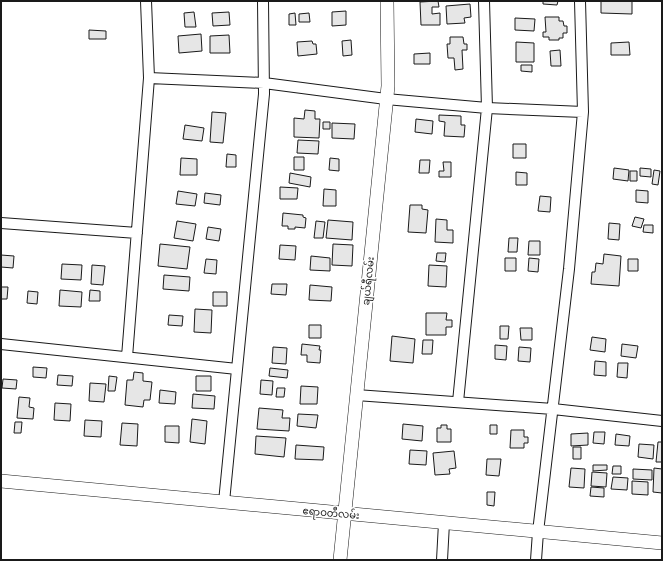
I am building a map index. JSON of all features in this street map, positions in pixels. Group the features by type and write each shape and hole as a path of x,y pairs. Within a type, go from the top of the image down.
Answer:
{"street":[{"path":"127,357 150,78 146,1"},
{"path":"224,502 264,94 263,1"},
{"name":"ချယ်ရီလမ်း","path":"340,560 388,86 386,1"},
{"path":"458,402 487,108 484,1"},
{"path":"536,560 569,269 583,112 580,1"},
{"path":"150,78 264,83 386,100 487,108 583,112"},
{"path":"1,223 137,232"},
{"path":"1,344 237,369"},
{"path":"356,395 553,410 662,421"},
{"name":"ဧရာဝတီလမ်း","path":"1,481 662,543"},
{"path":"442,560 444,523"}],"building":[{"path":"438,1 439,7 432,7 432,14 440,13 440,25 421,25 420,2"},
{"path":"543,1 558,1 557,5 543,4"},
{"path":"601,1 632,1 632,14 601,13"},
{"path":"470,4 471,17 464,18 465,23 447,24 446,6"},
{"path":"346,11 346,25 332,26 332,12"},
{"path":"194,12 196,27 185,27 184,13"},
{"path":"229,12 230,25 213,26 212,13"},
{"path":"295,13 296,25 289,25 289,14"},
{"path":"309,13 310,22 299,22 299,14"},
{"path":"545,17 559,17 559,21 563,21 564,26 567,26 567,33 563,33 563,38 559,38 559,40 549,40 549,37 543,37 543,32 546,32"},
{"path":"515,18 535,19 534,31 515,30"},
{"path":"89,30 106,31 106,39 89,39"},
{"path":"201,34 202,51 179,53 178,36"},
{"path":"229,35 230,53 210,53 210,36"},
{"path":"450,37 463,37 464,44 467,44 467,50 462,50 463,69 455,70 454,58 448,58 447,44 450,44"},
{"path":"351,40 352,55 343,56 342,41"},
{"path":"312,41 313,44 316,44 317,54 298,56 297,42"},
{"path":"516,42 534,43 534,62 516,62"},
{"path":"629,42 630,55 611,55 611,43"},
{"path":"560,50 561,66 551,66 550,51"},
{"path":"430,53 430,64 414,64 414,54"},
{"path":"521,65 532,65 532,72 521,71"},
{"path":"305,110 315,111 315,119 320,119 319,138 294,137 294,118 304,119"},
{"path":"212,112 226,113 223,143 210,142"},
{"path":"439,115 461,116 461,125 465,125 464,137 444,136 445,122 439,121"},
{"path":"416,119 433,121 432,134 415,132"},
{"path":"323,122 330,122 330,129 323,129"},
{"path":"332,123 355,124 354,139 332,138"},
{"path":"185,125 204,128 202,141 183,139"},
{"path":"298,140 319,141 318,154 297,153"},
{"path":"513,144 526,144 526,158 513,158"},
{"path":"227,154 236,155 236,167 226,167"},
{"path":"294,157 304,157 304,170 294,170"},
{"path":"181,158 197,159 197,175 180,175"},
{"path":"330,158 339,159 339,171 329,170"},
{"path":"420,160 430,160 429,173 419,173"},
{"path":"443,162 451,162 451,177 439,177 439,171 444,171"},
{"path":"614,168 629,170 628,181 613,179"},
{"path":"640,168 651,169 651,177 640,176"},
{"path":"654,170 660,171 658,185 652,184"},
{"path":"630,171 637,171 637,181 630,181"},
{"path":"516,172 527,173 527,185 516,185"},
{"path":"290,173 311,177 310,187 289,183"},
{"path":"280,187 298,188 297,199 280,199"},
{"path":"324,189 336,190 336,206 323,206"},
{"path":"636,190 648,191 648,203 636,202"},
{"path":"178,191 197,194 195,206 176,204"},
{"path":"205,193 221,195 220,205 204,203"},
{"path":"540,196 551,197 550,212 538,211"},
{"path":"410,205 422,205 422,209 428,210 426,233 408,232"},
{"path":"283,213 303,215 303,217 306,218 305,228 295,227 295,229 288,229 288,226 282,226"},
{"path":"635,217 644,219 641,228 632,226"},
{"path":"436,219 447,220 447,230 453,230 453,243 435,242"},
{"path":"328,220 353,222 352,240 326,238"},
{"path":"177,221 196,224 193,241 174,238"},
{"path":"316,221 325,222 323,238 314,238"},
{"path":"609,223 620,224 619,240 608,239"},
{"path":"644,225 653,225 653,233 643,232"},
{"path":"208,227 221,229 219,241 206,239"},
{"path":"509,238 518,238 517,252 508,252"},
{"path":"529,241 540,241 540,255 528,255"},
{"path":"160,244 190,247 187,269 158,266"},
{"path":"333,244 353,245 352,266 332,265"},
{"path":"280,245 296,246 295,260 279,259"},
{"path":"437,253 446,253 445,262 436,261"},
{"path":"604,254 621,256 619,286 591,284 592,272 595,272 596,263 603,264"},
{"path":"1,255 14,256 13,268 1,267"},
{"path":"311,256 330,258 330,271 310,270"},
{"path":"505,258 516,258 516,271 505,271"},
{"path":"529,258 539,259 538,272 528,271"},
{"path":"206,259 217,260 216,274 204,273"},
{"path":"628,259 638,259 638,271 628,271"},
{"path":"62,264 82,265 81,280 61,279"},
{"path":"92,265 105,266 103,285 91,284"},
{"path":"429,265 447,266 446,287 428,286"},
{"path":"164,275 190,277 189,291 163,289"},
{"path":"272,284 287,284 286,295 271,294"},
{"path":"310,285 332,287 331,301 309,300"},
{"path":"1,287 8,287 7,299 1,299"},
{"path":"60,290 82,292 81,307 59,306"},
{"path":"90,290 100,291 100,301 89,301"},
{"path":"28,291 38,292 37,304 27,303"},
{"path":"213,292 227,292 227,306 213,306"},
{"path":"195,309 212,310 211,333 194,332"},
{"path":"426,313 447,313 446,320 452,320 452,327 446,327 446,335 426,335"},
{"path":"169,315 183,316 182,326 168,325"},
{"path":"309,325 321,325 321,338 309,338"},
{"path":"500,326 509,326 508,339 500,339"},
{"path":"520,328 532,328 532,340 521,340"},
{"path":"392,336 415,339 413,363 390,361"},
{"path":"592,337 606,339 605,352 590,350"},
{"path":"423,340 433,340 432,354 422,354"},
{"path":"302,344 320,346 320,363 307,362 307,355 301,355"},
{"path":"622,344 638,346 636,358 621,356"},
{"path":"495,345 507,346 506,360 495,359"},
{"path":"273,347 287,348 286,364 272,363"},
{"path":"519,347 531,348 530,362 518,361"},
{"path":"595,361 606,362 606,376 594,375"},
{"path":"618,363 628,363 627,378 617,377"},
{"path":"33,367 47,368 46,378 33,377"},
{"path":"270,368 288,370 287,378 269,376"},
{"path":"134,372 143,373 143,381 152,382 150,400 144,400 143,407 125,405 127,380 133,380"},
{"path":"58,375 73,376 72,386 57,385"},
{"path":"109,376 117,377 115,391 108,391"},
{"path":"196,376 211,376 211,391 196,391"},
{"path":"3,379 17,380 16,389 2,388"},
{"path":"261,380 273,381 272,395 260,394"},
{"path":"90,383 106,384 104,402 89,401"},
{"path":"301,386 318,387 317,404 300,404"},
{"path":"277,388 285,388 284,397 276,397"},
{"path":"160,390 176,392 175,404 159,403"},
{"path":"193,394 215,396 214,409 192,408"},
{"path":"19,397 30,398 29,407 34,408 33,419 17,418"},
{"path":"55,403 71,404 70,421 54,420"},
{"path":"259,408 283,410 282,418 290,418 289,431 257,429"},
{"path":"298,414 318,415 316,428 297,426"},
{"path":"192,419 207,421 205,444 190,442"},
{"path":"85,420 102,421 101,437 84,436"},
{"path":"15,422 22,422 21,433 14,433"},
{"path":"122,423 138,424 137,446 120,445"},
{"path":"403,424 423,426 422,441 402,439"},
{"path":"441,425 447,425 447,429 451,429 451,442 437,442 437,428 441,428"},
{"path":"490,425 497,425 497,434 490,434"},
{"path":"165,426 179,426 179,443 165,442"},
{"path":"511,430 524,430 524,437 528,437 528,443 524,443 524,448 510,448"},
{"path":"594,432 605,432 604,444 593,443"},
{"path":"588,433 588,445 571,446 571,434"},
{"path":"616,434 630,436 629,446 615,445"},
{"path":"256,436 286,438 284,457 255,454"},
{"path":"658,442 662,442 662,462 656,462"},
{"path":"639,444 654,445 653,459 638,457"},
{"path":"296,445 324,447 323,460 295,459"},
{"path":"573,447 581,447 581,459 573,459"},
{"path":"410,450 427,451 426,465 409,464"},
{"path":"454,451 456,468 449,469 450,474 435,475 433,453"},
{"path":"487,459 501,459 499,476 486,475"},
{"path":"593,465 607,465 607,470 593,471"},
{"path":"613,466 621,466 621,474 612,474"},
{"path":"571,468 585,469 584,488 569,487"},
{"path":"654,468 662,469 662,493 653,492"},
{"path":"633,469 652,470 652,480 633,479"},
{"path":"592,472 607,473 606,487 591,486"},
{"path":"613,477 628,478 627,490 611,489"},
{"path":"632,481 648,482 648,495 632,494"},
{"path":"591,487 604,488 604,497 590,496"},
{"path":"487,492 495,492 494,506 487,505"}]}
